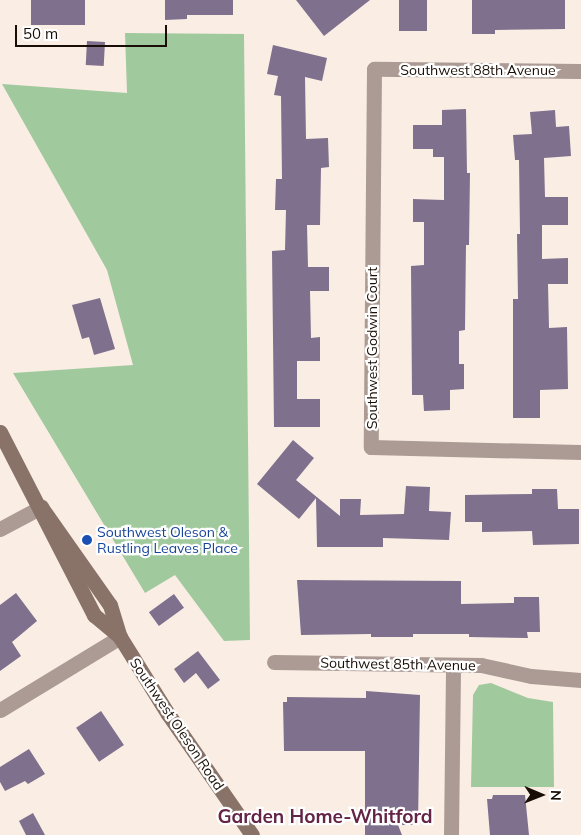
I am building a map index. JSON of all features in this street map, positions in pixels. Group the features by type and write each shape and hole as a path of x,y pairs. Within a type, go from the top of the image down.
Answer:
{"main road":[{"name":"Southwest Oleson Road","path":"0,432 41,506 53,540 94,616 120,637 168,714 252,835"}],"street":[{"name":"Southwest 88th Avenue","path":"374,69 581,71"},
{"name":"Southwest Godwin Court","path":"374,69 371,447 581,452"},
{"path":"0,529 41,506"},
{"path":"0,710 120,637"},
{"name":"Southwest 85th Avenue","path":"274,662 480,665 531,676 581,680"},
{"path":"451,835 453,665"}],"green space":[{"path":"125,33 244,34 250,640 224,641 175,575 145,593 13,373 133,365 107,270 2,84 127,93"},
{"path":"491,683 528,698 553,702 554,787 471,787 473,695 479,685"}],"building":[{"path":"31,0 85,0 85,25 31,25"},
{"path":"165,0 233,0 233,15 187,15 187,19 165,20"},
{"path":"296,0 370,0 324,36"},
{"path":"399,0 427,0 427,31 399,31"},
{"path":"472,0 565,0 565,29 495,30 495,34 472,34"},
{"path":"87,41 105,42 104,66 86,65"},
{"path":"273,45 327,58 322,81 305,77 306,139 328,138 329,167 321,168 320,225 307,225 308,267 329,267 329,291 310,291 311,338 320,337 320,361 297,361 297,399 320,399 320,427 274,427 272,251 285,250 286,210 275,210 276,179 282,179 281,96 274,95 278,76 267,74"},
{"path":"466,109 467,173 470,173 469,245 466,245 465,330 459,331 459,364 464,364 464,389 450,390 450,410 424,411 423,395 412,395 411,266 424,265 424,222 413,222 413,199 444,200 444,157 433,157 433,149 413,149 413,125 442,125 442,110"},
{"path":"555,110 556,127 569,126 571,156 544,158 545,197 568,197 568,225 542,225 542,259 568,258 568,284 548,284 549,328 567,327 568,389 540,390 540,418 513,418 513,299 518,299 517,234 520,234 519,160 515,160 513,135 532,134 530,112"},
{"path":"100,298 115,349 94,355 89,337 82,339 72,305"},
{"path":"293,440 314,458 296,480 340,516 340,499 361,499 360,515 404,514 406,486 430,487 429,511 451,512 449,540 383,538 383,547 317,547 316,498 299,519 257,484"},
{"path":"532,489 557,489 558,509 579,509 579,544 533,545 532,531 482,532 482,522 465,522 465,495 532,494"},
{"path":"297,580 461,581 461,604 514,603 514,597 539,597 540,632 527,632 528,638 469,637 469,634 413,634 413,637 371,637 371,634 301,635"},
{"path":"16,593 37,621 12,642 21,656 0,671 0,605"},
{"path":"174,594 184,608 159,626 149,612"},
{"path":"198,651 220,680 208,689 196,673 184,683 174,669"},
{"path":"366,691 420,695 418,825 398,825 402,835 365,835 365,751 284,751 283,702 287,702 287,697 366,698"},
{"path":"101,711 124,745 99,762 76,728"},
{"path":"29,749 45,774 28,784 25,781 5,791 0,782 0,767"},
{"path":"493,795 525,795 529,835 490,835 487,799 492,799"},
{"path":"33,813 45,835 26,835 19,821"}],"place":[{"name":"Southwest Oleson & Rustling Leaves Place","path":"87,540"}],"district":[{"name":"Garden Home-Whitford","path":"325,817"}]}
